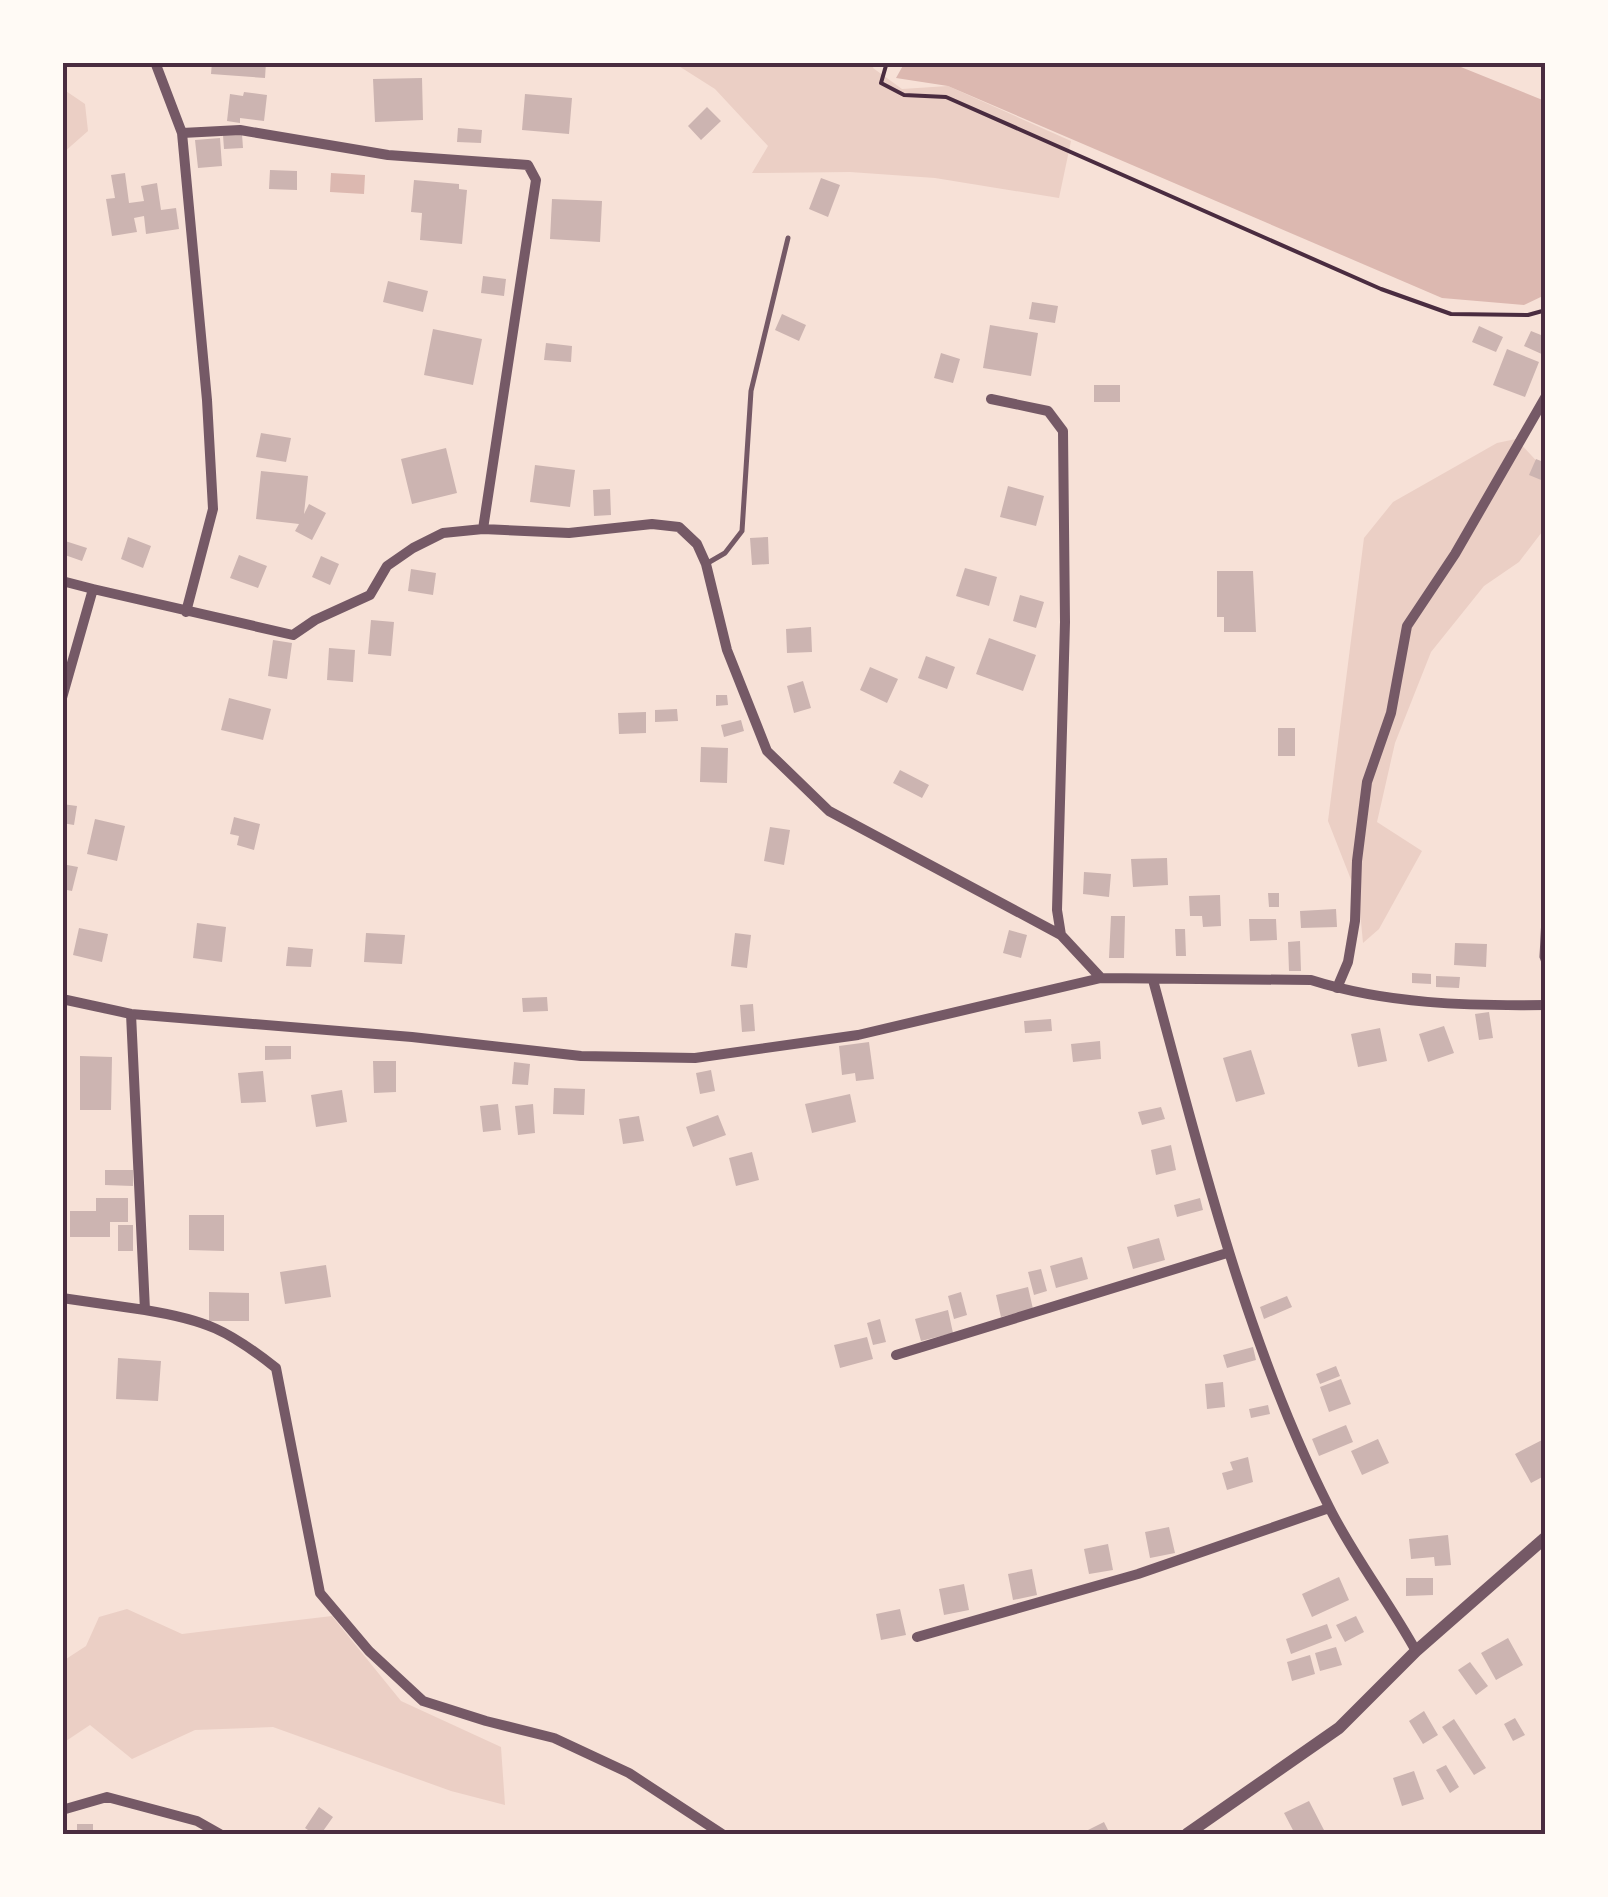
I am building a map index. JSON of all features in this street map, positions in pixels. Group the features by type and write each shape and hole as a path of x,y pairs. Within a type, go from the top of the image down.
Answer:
{"street":[{"path":"156,62 182,132 213,509 186,612"},
{"path":"182,132 240,130 388,155 528,166 536,180 483,529"},
{"path":"1338,988 1348,962 1355,921 1357,860 1367,782 1391,713 1407,626 1546,396"},
{"path":"991,399 1048,411 1064,431 1057,910 1062,935"},
{"path":"62,581 293,635 315,620 370,595 388,566 443,533 483,529 569,533 652,524 678,527 697,544 706,564 727,650 766,751 829,810 1062,935 1101,978"},
{"path":"62,698 93,589"},
{"path":"62,999 131,1014 412,1037 581,1056 695,1058 858,1035 1101,978 1311,980 1452,1006 1546,1006"},
{"path":"1153,980 1227,1253 1289,1415 1329,1508 1416,1651"},
{"path":"131,1014 145,1310"},
{"path":"896,1356 1227,1253"},
{"path":"62,1298 186,1316 235,1335 276,1368 320,1593 369,1651 422,1701 554,1738 630,1773 722,1834"},
{"path":"918,1637 1138,1574 1329,1508"},
{"path":"1187,1834 1339,1728 1416,1651 1546,1537"},
{"path":"62,1810 107,1797 197,1821 220,1834"}],"lane":[{"path":"706,564 725,553 742,532 751,391 788,238"},
{"path":"1546,878 1542,956 1546,968"}],"path":[{"path":"887,62 881,83 904,94 946,97 1381,290 1452,314 1528,315 1546,310"},
{"path":"1534,62 1546,67"}],"shaded area":[{"path":"905,62 1451,63 1545,101 1545,295 1524,305 1442,298 948,86 896,78"},
{"path":"674,63 875,63 873,68 902,89 948,86 1071,141 1059,198 935,178 850,172 752,173 768,146 715,89"},
{"path":"63,89 85,104 88,131 63,153"},
{"path":"331,173 365,175 364,194 330,192"},
{"path":"1516,439 1545,470 1545,528 1519,562 1484,586 1431,652 1395,743 1377,822 1422,851 1379,929 1363,943 1359,900 1328,821 1364,538 1393,502 1497,443"},
{"path":"127,1609 182,1634 332,1616 401,1701 501,1747 505,1805 451,1791 273,1727 195,1730 132,1759 90,1725 63,1743 63,1661 86,1646 99,1617"}],"building":[{"path":"212,62 266,62 265,78 211,74"},
{"path":"422,78 423,120 375,122 373,79"},
{"path":"244,92 267,95 264,121 227,121 230,94 243,96"},
{"path":"525,94 572,98 569,134 522,130"},
{"path":"707,107 721,121 701,140 688,126"},
{"path":"458,128 482,130 481,143 457,142"},
{"path":"242,134 243,148 224,149 223,135"},
{"path":"220,138 222,166 198,168 195,140"},
{"path":"270,170 297,171 297,190 269,189"},
{"path":"125,173 129,203 144,201 141,186 157,183 161,210 176,208 179,229 146,234 144,216 134,218 137,232 112,236 106,199 115,198 111,175"},
{"path":"821,178 840,185 828,217 809,209"},
{"path":"414,180 459,184 459,189 467,190 462,244 420,240 422,213 411,212"},
{"path":"552,199 602,201 600,242 550,239"},
{"path":"483,276 506,279 504,296 481,293"},
{"path":"388,281 428,291 423,312 383,302"},
{"path":"1032,302 1058,306 1055,323 1029,319"},
{"path":"782,314 806,325 799,341 775,330"},
{"path":"990,325 1038,333 1031,376 983,368"},
{"path":"1479,326 1503,337 1496,352 1472,342"},
{"path":"433,329 482,339 473,385 424,375"},
{"path":"1531,331 1546,337 1546,356 1524,346"},
{"path":"546,343 572,346 571,362 544,360"},
{"path":"1507,349 1539,362 1525,397 1493,385"},
{"path":"941,353 960,359 953,383 934,378"},
{"path":"1094,385 1120,385 1120,402 1094,402"},
{"path":"261,433 291,438 286,462 256,457"},
{"path":"446,448 457,493 412,504 401,459"},
{"path":"1536,459 1546,463 1546,482 1529,475"},
{"path":"535,465 575,470 570,507 530,502"},
{"path":"261,471 308,476 304,514 309,504 326,513 312,540 295,531 299,524 256,519"},
{"path":"1008,486 1044,496 1036,526 1000,517"},
{"path":"610,489 611,515 594,516 593,490"},
{"path":"128,537 151,546 143,568 121,559"},
{"path":"768,537 769,564 752,565 750,538"},
{"path":"62,540 87,548 82,561 62,554"},
{"path":"239,555 267,566 258,588 230,578"},
{"path":"321,556 339,564 330,585 312,577"},
{"path":"965,568 997,577 989,606 956,596"},
{"path":"411,569 436,573 433,595 408,591"},
{"path":"1217,571 1253,571 1256,632 1224,632 1224,617 1217,617"},
{"path":"1020,595 1044,602 1036,628 1013,621"},
{"path":"371,620 394,622 391,656 368,654"},
{"path":"811,627 812,652 787,653 786,629"},
{"path":"989,638 1036,655 1023,691 976,674"},
{"path":"273,640 292,643 287,679 268,676"},
{"path":"329,648 355,650 353,682 327,680"},
{"path":"926,656 955,667 947,689 918,678"},
{"path":"870,667 898,679 887,703 860,690"},
{"path":"803,681 811,708 794,713 787,686"},
{"path":"716,695 727,695 728,705 716,706"},
{"path":"229,698 271,709 263,740 221,730"},
{"path":"677,709 678,721 655,722 655,710"},
{"path":"646,712 646,733 619,734 618,713"},
{"path":"741,720 744,731 724,737 721,725"},
{"path":"1278,728 1295,728 1295,756 1278,756"},
{"path":"701,747 728,748 727,783 700,782"},
{"path":"900,770 929,785 922,798 893,783"},
{"path":"62,804 77,806 74,825 62,823"},
{"path":"234,817 260,824 254,850 237,845 239,836 230,834"},
{"path":"95,819 125,826 117,861 87,854"},
{"path":"770,827 790,830 784,865 764,861"},
{"path":"1167,858 1168,885 1133,887 1131,859"},
{"path":"62,864 78,867 72,891 62,889"},
{"path":"1084,872 1111,874 1109,897 1083,894"},
{"path":"1268,893 1279,893 1279,907 1269,907"},
{"path":"1220,895 1221,926 1203,927 1202,916 1190,916 1189,896"},
{"path":"1336,909 1337,927 1301,928 1300,911"},
{"path":"1111,916 1125,916 1124,958 1109,958"},
{"path":"1249,919 1276,919 1277,940 1250,941"},
{"path":"197,923 226,927 222,962 193,958"},
{"path":"79,928 108,934 102,962 73,955"},
{"path":"1175,929 1185,929 1186,956 1176,956"},
{"path":"1009,930 1027,935 1021,958 1003,953"},
{"path":"366,933 405,935 402,964 364,962"},
{"path":"735,933 751,935 747,968 731,966"},
{"path":"1300,941 1301,971 1289,971 1288,942"},
{"path":"1455,943 1487,944 1486,967 1454,965"},
{"path":"288,947 313,949 311,967 286,966"},
{"path":"1412,973 1431,974 1431,984 1412,983"},
{"path":"1436,976 1460,977 1459,988 1436,987"},
{"path":"547,997 548,1011 523,1012 522,998"},
{"path":"753,1004 755,1031 742,1032 740,1005"},
{"path":"1489,1012 1493,1038 1479,1040 1475,1014"},
{"path":"1051,1019 1052,1031 1025,1033 1024,1021"},
{"path":"1444,1026 1454,1053 1428,1062 1419,1034"},
{"path":"1380,1028 1387,1061 1358,1067 1351,1034"},
{"path":"1100,1041 1101,1059 1073,1062 1071,1044"},
{"path":"869,1042 874,1079 856,1081 855,1073 842,1075 839,1046"},
{"path":"265,1046 291,1046 291,1059 265,1060"},
{"path":"1251,1050 1265,1094 1236,1102 1223,1058"},
{"path":"80,1056 112,1057 111,1110 80,1110"},
{"path":"373,1061 396,1061 396,1092 374,1093"},
{"path":"514,1062 530,1064 528,1085 512,1084"},
{"path":"711,1070 715,1091 700,1094 696,1073"},
{"path":"263,1071 266,1102 241,1103 238,1073"},
{"path":"554,1088 585,1089 584,1115 553,1114"},
{"path":"342,1090 347,1122 316,1127 311,1095"},
{"path":"850,1094 856,1122 812,1133 805,1104"},
{"path":"498,1104 501,1130 483,1132 480,1106"},
{"path":"533,1104 535,1133 518,1135 515,1106"},
{"path":"1161,1107 1165,1119 1142,1125 1138,1112"},
{"path":"718,1115 726,1135 693,1147 686,1127"},
{"path":"639,1116 644,1141 623,1144 619,1119"},
{"path":"1171,1145 1176,1170 1156,1175 1151,1150"},
{"path":"752,1152 759,1180 736,1186 729,1158"},
{"path":"105,1170 133,1170 133,1186 105,1185"},
{"path":"96,1198 128,1198 128,1222 110,1222 110,1237 70,1237 70,1211 96,1211"},
{"path":"1200,1198 1203,1210 1177,1217 1174,1205"},
{"path":"189,1215 224,1215 224,1251 189,1250"},
{"path":"118,1225 133,1225 133,1251 118,1251"},
{"path":"1159,1238 1165,1260 1133,1269 1127,1247"},
{"path":"1082,1257 1088,1279 1056,1288 1050,1266"},
{"path":"326,1265 331,1297 285,1304 280,1272"},
{"path":"1041,1269 1047,1291 1034,1295 1028,1272"},
{"path":"1028,1287 1033,1309 1001,1317 996,1295"},
{"path":"209,1292 249,1293 249,1321 209,1321"},
{"path":"961,1292 967,1315 954,1319 948,1296"},
{"path":"1287,1296 1292,1307 1264,1319 1260,1307"},
{"path":"948,1310 953,1333 921,1341 915,1319"},
{"path":"880,1319 886,1342 873,1345 867,1323"},
{"path":"867,1337 873,1359 840,1368 834,1345"},
{"path":"1253,1347 1256,1360 1227,1368 1223,1355"},
{"path":"118,1358 161,1361 158,1401 116,1399"},
{"path":"1336,1366 1340,1376 1320,1384 1316,1374"},
{"path":"1341,1379 1351,1404 1329,1412 1320,1387"},
{"path":"1223,1382 1225,1407 1207,1409 1205,1384"},
{"path":"1268,1405 1270,1414 1251,1418 1249,1409"},
{"path":"1346,1425 1353,1442 1319,1456 1312,1439"},
{"path":"1546,1438 1546,1475 1531,1483 1515,1454"},
{"path":"1378,1439 1389,1463 1362,1475 1351,1451"},
{"path":"1248,1457 1253,1482 1227,1490 1222,1473 1233,1470 1230,1462"},
{"path":"1169,1527 1175,1553 1150,1558 1145,1532"},
{"path":"1448,1535 1451,1565 1435,1566 1434,1557 1411,1559 1409,1539"},
{"path":"1108,1544 1113,1570 1089,1574 1084,1549"},
{"path":"1032,1569 1037,1595 1013,1600 1008,1574"},
{"path":"1339,1577 1349,1600 1312,1617 1302,1594"},
{"path":"1406,1578 1433,1578 1433,1595 1406,1596"},
{"path":"964,1584 969,1610 944,1615 939,1589"},
{"path":"900,1609 906,1635 881,1640 876,1614"},
{"path":"1356,1616 1364,1632 1345,1642 1336,1625"},
{"path":"1327,1624 1332,1638 1291,1654 1286,1639"},
{"path":"1508,1638 1523,1665 1496,1680 1481,1653"},
{"path":"1336,1647 1342,1665 1320,1671 1315,1653"},
{"path":"1310,1655 1315,1674 1292,1681 1287,1662"},
{"path":"1470,1662 1488,1686 1476,1695 1458,1670"},
{"path":"1424,1711 1438,1735 1423,1744 1409,1721"},
{"path":"1515,1718 1525,1735 1513,1741 1504,1724"},
{"path":"1454,1719 1486,1768 1474,1775 1442,1727"},
{"path":"1446,1765 1459,1787 1450,1793 1436,1770"},
{"path":"1414,1771 1424,1799 1402,1806 1393,1778"},
{"path":"1309,1801 1325,1832 1295,1834 1284,1813"},
{"path":"319,1807 333,1817 321,1834 314,1834 305,1828"},
{"path":"1104,1822 1110,1834 1080,1834"},
{"path":"77,1824 93,1824 93,1834 77,1834"}]}
